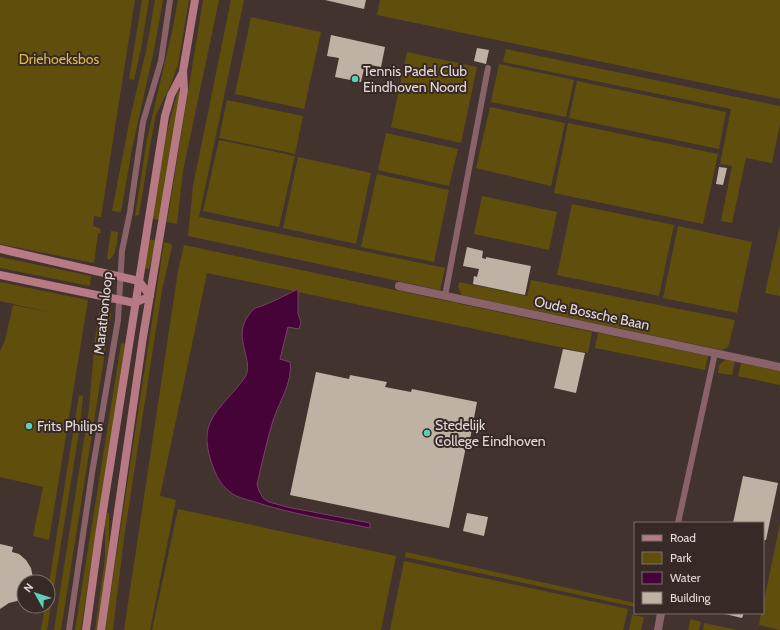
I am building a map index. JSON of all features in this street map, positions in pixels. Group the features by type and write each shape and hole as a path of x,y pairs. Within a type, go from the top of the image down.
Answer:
{"main road":[{"name":"Marathonloop","path":"101,630 143,338 184,90 183,71 195,0"},
{"name":"Marathonloop","path":"86,630 99,536 165,116 171,95 183,71"},
{"path":"0,249 139,280 150,296 135,303 0,275"}],"street":[{"name":"Oude Bossche Baan","path":"399,286 780,367"},
{"path":"658,630 661,614"}],"lane":[{"name":"Marathonloop","path":"69,630 92,473 118,320 122,250 130,212 144,122 161,61 170,0"},
{"path":"445,296 488,68"},
{"path":"678,522 715,353"}],"green space":[{"name":"Driehoeksbos","path":"0,0 135,0 101,217 94,216 93,226 101,229 100,233 98,233 94,263 0,244"},
{"path":"142,0 149,0 134,80 129,79"},
{"path":"155,0 163,0 154,50 132,149 121,212 112,211 130,118 146,51"},
{"path":"178,0 189,0 178,64 171,84 156,115 139,215 135,216 147,139"},
{"path":"203,0 219,0 183,171 177,224 167,222"},
{"path":"231,0 244,0 199,217 445,268 440,290 188,236 193,186"},
{"path":"380,0 780,0 780,99 377,15"},
{"path":"251,17 321,32 304,109 235,94"},
{"path":"506,49 780,106 780,124 772,163 746,158 732,223 721,221 732,166 720,164 731,109 503,62"},
{"path":"407,52 477,67 461,143 391,127"},
{"path":"499,64 574,80 566,117 491,102"},
{"path":"577,81 726,112 719,149 569,118"},
{"path":"178,90 181,92 160,220 152,219 166,135"},
{"path":"227,100 303,116 295,154 219,138"},
{"path":"490,107 565,123 551,186 476,168"},
{"path":"568,123 718,154 703,224 554,193"},
{"path":"386,133 458,149 449,186 378,170"},
{"path":"219,140 295,156 279,227 203,211"},
{"path":"298,157 371,173 356,244 283,228"},
{"path":"377,174 449,190 434,262 361,247"},
{"path":"482,196 557,212 549,250 474,234"},
{"path":"572,204 674,225 659,296 557,275"},
{"path":"780,225 780,296 765,293"},
{"path":"678,226 752,242 737,313 663,298"},
{"path":"111,231 118,232 114,255 109,260 107,258"},
{"path":"149,239 157,241 149,269 144,268"},
{"path":"164,242 171,244 172,247 162,290 124,538 113,630 105,630"},
{"path":"184,245 592,332 588,353 207,273 160,496 176,500 150,630 124,630 178,271"},
{"path":"0,257 91,276 90,286 0,268"},
{"path":"531,280 735,320 728,347 722,350 462,295 458,287 459,282 527,296"},
{"name":"Frits Philips","path":"0,282 88,300 49,540 33,536 43,487 0,477 0,351 5,340 13,305 53,313 0,301"},
{"path":"102,304 108,308 111,314 61,630 54,630 89,408 95,339 100,306"},
{"path":"598,333 708,356 705,370 595,348"},
{"path":"121,344 125,344 81,630 75,630"},
{"path":"725,360 735,361 732,375 718,373 719,365"},
{"path":"741,363 780,371 780,385 738,376"},
{"path":"79,395 83,396 80,426 56,574 51,574"},
{"path":"178,509 396,556 381,630 152,630"},
{"path":"107,513 109,513 109,554 98,630 95,630 105,558 105,524"},
{"path":"780,524 780,630 759,625 761,614 764,614 764,600"},
{"path":"406,552 634,603 634,607 405,557"},
{"path":"404,561 628,609 623,630 390,630"},
{"path":"44,614 50,614 47,630 41,630"},
{"path":"632,615 644,617 641,630 629,630"},
{"path":"691,619 701,622 699,630 688,630"},
{"path":"704,623 737,630 703,630"}],"water":[{"path":"298,289 298,314 301,322 299,329 288,327 280,359 290,362 289,378 268,439 257,484 259,491 263,498 269,502 287,507 370,523 370,528 296,513 237,497 226,489 220,481 210,458 207,440 208,427 217,410 241,383 247,371 242,333 248,316 255,308"}],"building":[{"path":"325,0 366,0 364,9"},
{"path":"331,35 385,47 381,67 365,64 361,82 335,77 339,58 327,56"},
{"path":"477,48 489,50 486,64 474,61"},
{"path":"719,167 727,168 723,185 716,184"},
{"path":"467,247 483,251 482,258 486,259 486,257 531,266 525,295 473,284 474,276 477,277 479,269 463,266"},
{"path":"563,349 585,353 576,393 554,388"},
{"path":"316,372 349,379 350,375 387,382 385,387 411,392 412,389 477,402 449,528 290,495"},
{"path":"743,476 778,483 766,540 764,540 764,522 733,522"},
{"path":"467,513 488,517 484,536 463,531"},
{"path":"0,544 13,547 12,552 19,554 26,560 31,568 32,574 16,574 16,601 9,603 0,609"},
{"path":"725,614 744,614 742,618"}],"place":[{"name":"Tennis Padel Club Eindhoven Noord","path":"355,79"},
{"name":"Frits Philips","path":"29,426"},
{"name":"Stedelijk College Eindhoven","path":"427,433"}]}
